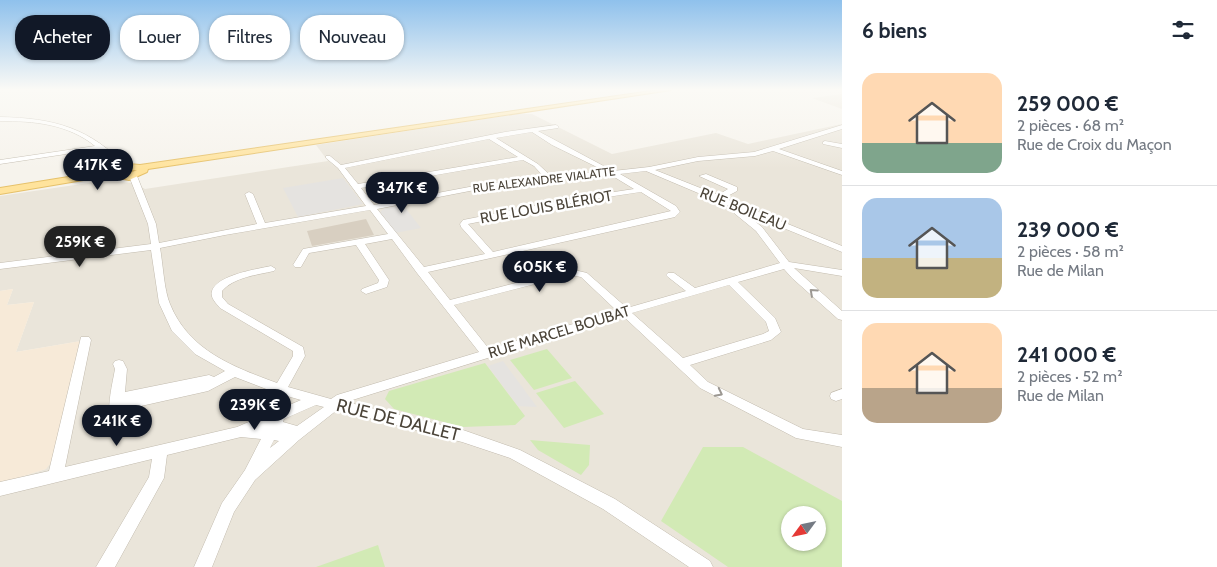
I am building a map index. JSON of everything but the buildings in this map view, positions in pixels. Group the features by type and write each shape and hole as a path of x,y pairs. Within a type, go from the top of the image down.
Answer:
{"main road":[{"path":"0,192 492,116"}],"street":[{"path":"0,119 54,125 74,131 100,147 130,172"},
{"path":"340,167 490,137 556,127"},
{"name":"RUE ALEXANDRE VIALATTE","path":"0,266 156,246 262,225 371,208 485,186 549,177 645,169 774,149 814,134 842,127"},
{"path":"420,271 675,214 673,208 552,143 534,131"},
{"path":"490,137 549,177"},
{"path":"826,144 842,146"},
{"path":"0,162 100,147"},
{"path":"774,149 842,173"},
{"path":"328,157 340,167 392,236 487,354"},
{"path":"355,187 523,158"},
{"name":"RUE BOILEAU","path":"645,169 842,249"},
{"name":"RUE DE DALLET","path":"130,172 152,224 164,303 178,331 199,351 234,371 280,389 334,405 463,436 515,454 609,504 704,567"},
{"path":"702,176 734,189 717,199"},
{"name":"RUE LOUIS BLÉRIOT","path":"491,255 465,227 464,224 466,222 581,199 642,190"},
{"path":"249,194 262,225"},
{"path":"726,202 759,229 785,264 842,317"},
{"path":"745,216 756,214"},
{"path":"759,229 762,225 773,222"},
{"path":"298,265 306,252 392,236"},
{"path":"359,242 384,280 383,286 366,291"},
{"path":"785,264 842,273"},
{"name":"RUE MARCEL BOUBAT","path":"250,476 297,434 334,405 337,400 731,282 785,264"},
{"path":"203,567 228,508 250,476 281,402 280,389 297,361 299,350 224,306 219,300 217,291 218,287 226,281 271,269"},
{"path":"447,304 570,272 584,275 627,312 704,385 784,425 817,438 842,441"},
{"path":"671,275 694,292"},
{"path":"682,363 767,338 775,332 771,321 731,282"},
{"path":"55,477 85,340"},
{"path":"119,364 121,369 116,407 208,386 234,371"},
{"path":"0,489 272,425 315,400"},
{"path":"272,425 297,434"},
{"path":"105,567 156,478 160,452"}],"shaded area":[{"path":"501,116 537,116 612,154 716,133 748,144 842,124 842,567 0,567 0,491 8,481 46,469 81,341 16,352 34,302 7,305 13,289 0,291 0,196 102,181 135,183 145,189 328,161 316,145"},
{"path":"343,178 363,204 298,217 283,188"},
{"path":"403,205 421,228 395,233 380,212 385,208"},
{"path":"13,289 7,305 34,302 16,352 81,341 55,458 46,469 8,481 0,491 0,291"},
{"path":"503,361 537,407 518,406 488,366"}],"green space":[{"path":"547,349 572,378 534,390 510,360"},
{"path":"485,363 525,416 515,425 463,427 394,409 385,399 389,391"},
{"path":"575,381 604,414 564,428 536,393"},
{"path":"530,440 590,445 589,465 581,475 538,450"},
{"path":"703,447 743,447 842,501 842,567 728,567 661,521"},
{"path":"378,545 385,567 316,567"}]}
